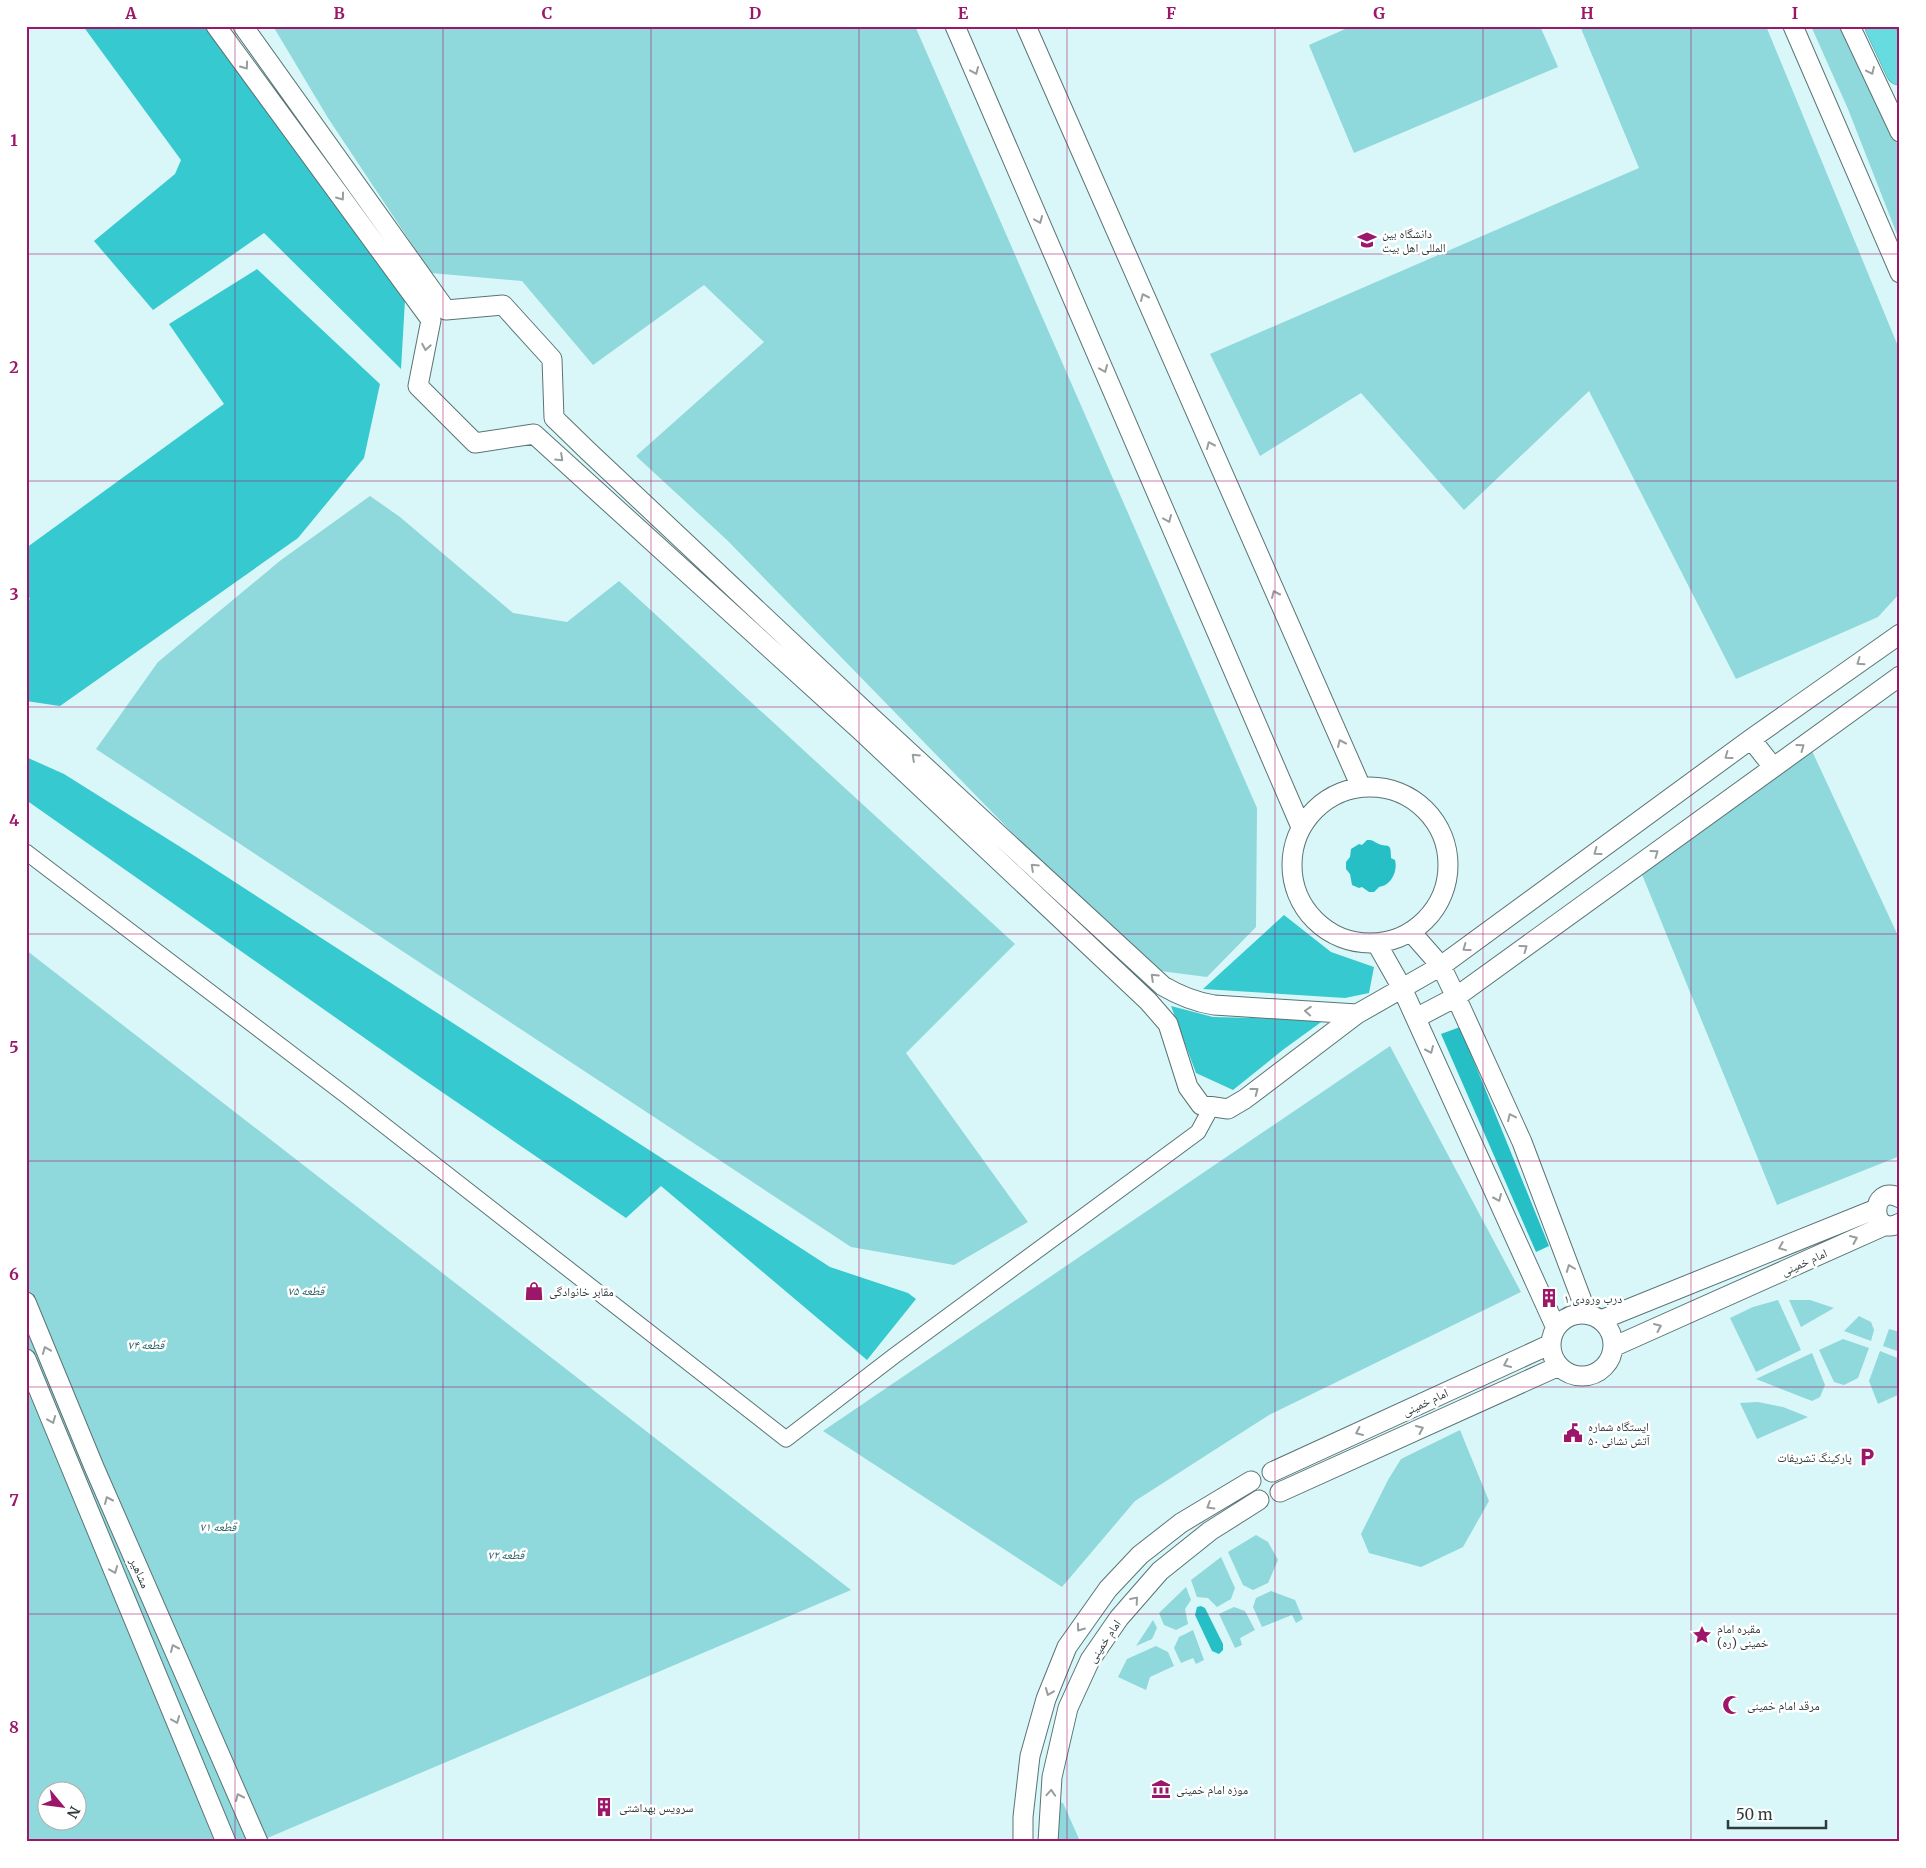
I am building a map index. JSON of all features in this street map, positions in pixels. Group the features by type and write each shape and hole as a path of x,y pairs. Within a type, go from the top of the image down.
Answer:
{"highway":[{"path":"1878,26 1900,71"}],"street":[{"path":"216,26 430,320 418,386 475,443 534,434 554,418"},
{"path":"243,26 446,310"},
{"path":"955,26 1301,827"},
{"path":"1026,26 1361,787"},
{"path":"1793,26 1900,273"},
{"path":"1850,26 1900,132"},
{"path":"430,320 446,310 503,306 552,359 554,418 850,697 1163,986 1194,1002 1214,1005 1357,1014"},
{"path":"534,434 860,731 1148,1001 1168,1024 1188,1087 1201,1105 1211,1108 1228,1109 1246,1098 1357,1014 1441,966 1751,739 1900,634"},
{"path":"1416,1018 1456,998 1900,676"},
{"path":"1751,739 1773,767"},
{"path":"1361,787 1384,788 1413,800 1426,810 1439,828 1447,851 1448,874 1441,897 1429,917 1411,932 1395,940 1377,944 1353,942 1330,934 1311,918 1302,905 1298,898 1292,874 1293,850 1301,827 1312,812 1326,800 1343,792 1361,787"},
{"path":"26,852 356,1103 786,1439 888,1360 1198,1132 1211,1108"},
{"path":"1377,944 1402,988 1416,1018 1554,1336 1555,1360 1559,1366 1572,1374 1587,1376 1597,1372 1605,1366 1611,1357 1613,1347 1608,1327 1594,1317 1522,1142 1441,966 1411,932"},
{"name":"امام خمینی","path":"1594,1317 1876,1209 1883,1198 1892,1195 1899,1196"},
{"path":"1876,1209 1878,1219 1893,1224"},
{"name":"امام خمینی","path":"1613,1347 1893,1224"},
{"name":"مشاهیر","path":"26,1302 92,1462 258,1842"},
{"path":"1554,1336 1570,1316 1594,1317"},
{"name":"امام خمینی","path":"1272,1472 1554,1336"},
{"name":"مشاهیر","path":"26,1359 226,1842"},
{"name":"امام خمینی","path":"1280,1492 1559,1366"},
{"path":"1023,1842 1023,1817 1030,1756 1046,1699 1067,1647 1108,1590 1140,1555 1181,1523 1251,1481 1260,1472 1272,1472 1279,1478 1282,1488 1274,1500 1264,1502 1252,1494 1251,1481"},
{"name":"امام خمینی","path":"1048,1842 1052,1777 1068,1708 1090,1660 1120,1618 1160,1571 1210,1531 1259,1500"}],"green space":[{"path":"273,26 915,26 1257,808 1256,927 1207,977 1145,969 727,540 636,456 764,342 704,285 593,365 522,281 431,273 328,118"},
{"path":"1352,26 1540,26 1558,67 1354,153 1309,45"},
{"path":"1580,26 1766,26 1900,351 1900,593 1878,617 1736,679 1589,391 1464,510 1361,393 1260,456 1210,354 1639,168"},
{"path":"1811,26 1844,26 1900,150 1900,242 1848,109"},
{"path":"370,496 400,517 513,613 567,622 619,581 1015,944 906,1053 1028,1222 954,1265 851,1247 96,749 158,662 281,560"},
{"path":"1812,751 1900,940 1900,1156 1777,1205 1641,872"},
{"path":"26,950 851,1590 258,1842 26,1842"},
{"path":"1390,1046 1521,1292 1269,1415 1135,1501 1062,1587 823,1431"},
{"path":"1778,1300 1801,1350 1756,1372 1730,1318 1753,1307"},
{"path":"1789,1300 1810,1300 1834,1308 1801,1327"},
{"path":"1859,1316 1871,1322 1874,1330 1871,1341 1844,1331"},
{"path":"1889,1329 1900,1332 1900,1352 1883,1346"},
{"path":"1843,1339 1869,1348 1858,1378 1844,1385 1834,1382 1819,1350"},
{"path":"1880,1351 1900,1359 1900,1394 1878,1404 1869,1381"},
{"path":"1812,1353 1825,1385 1820,1397 1812,1401 1756,1379"},
{"path":"1758,1402 1783,1407 1808,1417 1757,1439 1740,1403"},
{"path":"1460,1430 1489,1501 1463,1547 1421,1567 1369,1553 1361,1534 1388,1480 1401,1459"},
{"path":"1256,1535 1268,1542 1278,1560 1268,1583 1253,1590 1243,1585 1228,1552"},
{"path":"1221,1557 1235,1588 1231,1599 1217,1607 1208,1598 1197,1597 1191,1580"},
{"path":"1186,1587 1191,1600 1185,1609 1188,1624 1176,1630 1164,1625 1159,1613"},
{"path":"1271,1591 1295,1600 1303,1619 1296,1623 1292,1615 1262,1627 1253,1607 1256,1598"},
{"path":"1234,1607 1245,1611 1255,1630 1240,1638 1242,1645 1235,1648 1219,1614"},
{"path":"1153,1620 1157,1628 1152,1639 1136,1646"},
{"path":"1193,1630 1204,1660 1196,1664 1193,1658 1181,1663 1174,1648 1179,1637"},
{"path":"1156,1646 1168,1652 1174,1666 1150,1677 1146,1690 1118,1677 1127,1659"},
{"path":"1059,1802 1063,1803 1079,1839 1077,1842 1057,1842"}],"shaded area":[{"path":"83,26 209,26 405,300 401,369 264,233 153,310 94,241 175,174 181,160"},
{"path":"257,269 380,384 364,458 298,538 60,706 26,701 26,601 30,599 26,593 26,548 224,404 169,324"},
{"path":"26,757 64,774 190,853 830,1267 908,1293 916,1299 867,1360 661,1186 626,1218 420,1077 26,800"},
{"path":"1367,840 1390,847 1391,858 1395,860 1396,864 1390,881 1374,892 1369,892 1362,887 1359,888 1352,885 1350,874 1346,869 1346,862 1350,857 1351,849 1359,844 1362,845"},
{"path":"1284,915 1331,952 1374,967 1369,993 1345,998 1203,989"},
{"path":"1171,1006 1213,1017 1324,1020 1233,1090 1196,1073"},
{"path":"1460,1027 1549,1246 1536,1252 1441,1034"},
{"path":"1197,1607 1205,1608 1223,1644 1223,1650 1219,1654 1212,1651 1195,1615"}],"place":[{"name":"دانشگاه بین المللی اهل بیت","path":"1367,240"},
{"name":"مقابر خانوادگی","path":"534,1291"},
{"name":"درب ورودی ۱","path":"1549,1298"},
{"name":"ایستگاه شماره ۵۰ آتش نشانی","path":"1573,1433"},
{"name":"پارکینگ تشریفات","path":"1867,1457"},
{"name":"مقبره امام خمینی (ره)","path":"1702,1635"},
{"name":"مرقد امام خمینی","path":"1732,1705"},
{"name":"موزه امام خمینی","path":"1161,1789"},
{"name":"سرویس بهداشتی","path":"604,1807"}],"park label":[{"name":"قطعه ۷۵","path":"306,1290"},
{"name":"قطعه ۷۴","path":"146,1344"},
{"name":"قطعه ۷۱","path":"218,1526"},
{"name":"قطعه ۷۲","path":"506,1554"}]}
